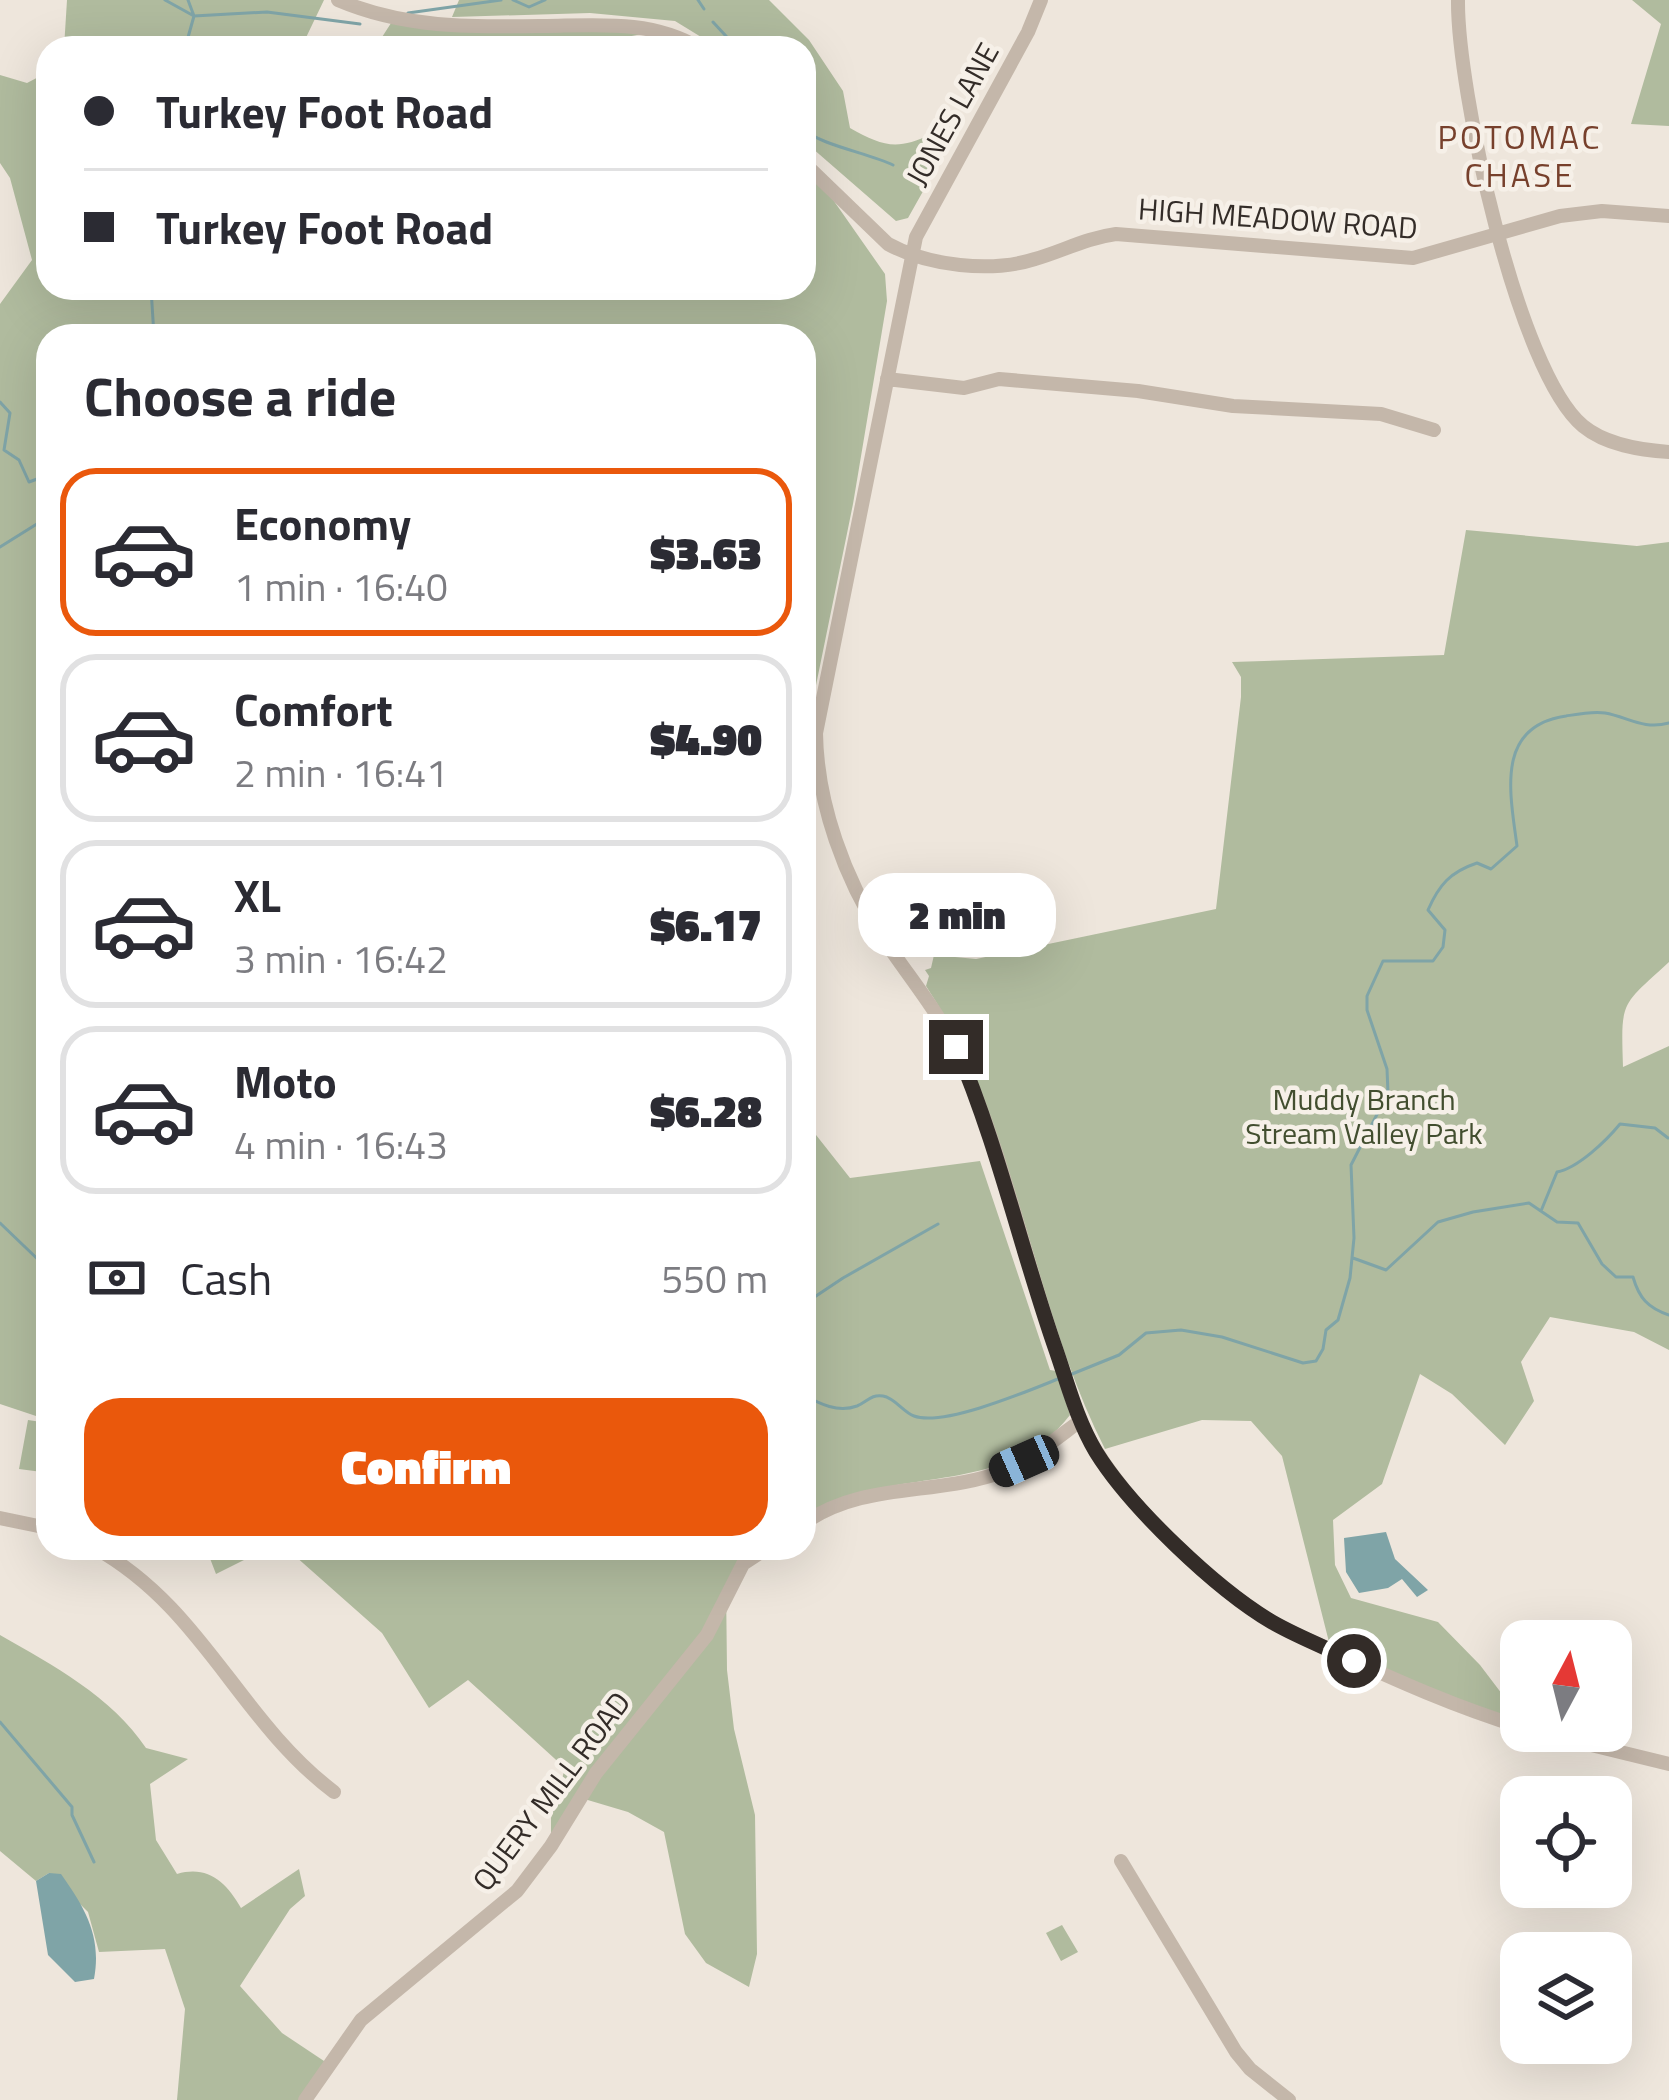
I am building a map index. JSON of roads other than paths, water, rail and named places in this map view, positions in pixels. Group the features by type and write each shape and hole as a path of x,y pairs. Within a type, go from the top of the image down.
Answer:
{"street":[{"path":"338,0 370,14 418,24 644,27 675,36"},
{"name":"JONES LANE","path":"816,733 916,237 1041,0"},
{"path":"1458,0 1469,116 1499,236 1534,341 1564,404 1582,425 1605,440 1669,452"},
{"path":"816,175 888,244 913,255"},
{"name":"HIGH MEADOW ROAD","path":"913,255 1006,266 1092,237 1115,234 1413,258 1560,217 1602,211 1669,216"},
{"path":"887,379 964,388 999,379 1118,389 1233,406 1381,414 1434,430"},
{"name":"JONES LANE","path":"816,786 856,890 948,1035 970,1082 1080,1421 1117,1482 1171,1538 1269,1620 1378,1672 1500,1719"},
{"path":"816,1516 838,1503 878,1492 994,1475 1024,1461 1080,1421"},
{"path":"0,1517 36,1525"},
{"path":"117,1560 169,1602 259,1721 334,1792"},
{"name":"QUERY MILL ROAD","path":"305,2100 361,2020 517,1891 596,1773 713,1626 749,1560"},
{"path":"1623,1752 1669,1763"},
{"path":"1121,1862 1236,2052 1288,2100"}],"water":[{"path":"1386,1532 1395,1559 1428,1590 1417,1597 1402,1579 1388,1588 1359,1593 1346,1572 1344,1538"},
{"path":"49,1873 61,1874 90,1923 96,1949 94,1979 75,1982 48,1955 36,1881"}],"waterway":[{"path":"165,0 194,16 267,12 360,24"},
{"path":"188,0 194,16 188,36"},
{"path":"408,13 501,0"},
{"path":"513,0 529,7 545,0"},
{"path":"698,0 704,9"},
{"path":"713,22 726,36"},
{"path":"816,138 893,165"},
{"path":"152,300 153,324"},
{"path":"0,402 10,413 4,450 19,460 29,482 36,479"},
{"path":"0,547 36,524"},
{"path":"1072,1374 1119,1355 1146,1333 1181,1330 1222,1337 1303,1363 1316,1361 1326,1330 1338,1320 1350,1278 1354,1238 1351,1165 1388,1093 1387,1069 1367,1010 1367,996 1383,961 1433,961 1443,947 1445,930 1428,910 1441,887 1477,863 1491,869 1517,846 1512,765 1527,733 1543,722 1591,713 1643,724 1669,723"},
{"path":"1541,1211 1557,1172 1582,1160 1620,1124 1655,1128 1668,1138"},
{"path":"1353,1258 1386,1270 1438,1222 1529,1203 1557,1222 1578,1223 1602,1264 1616,1277 1633,1277 1645,1301 1669,1315"},
{"path":"0,1223 36,1258"},
{"path":"816,1296 938,1224"},
{"path":"816,1401 843,1408 883,1396 914,1416 945,1417 1058,1379"},
{"path":"0,1722 72,1807 94,1862"}],"district":[{"name":"POTOMAC CHASE","path":"1520,156"}],"park label":[{"name":"Muddy Branch Stream Valley Park","path":"1364,1116"}]}
